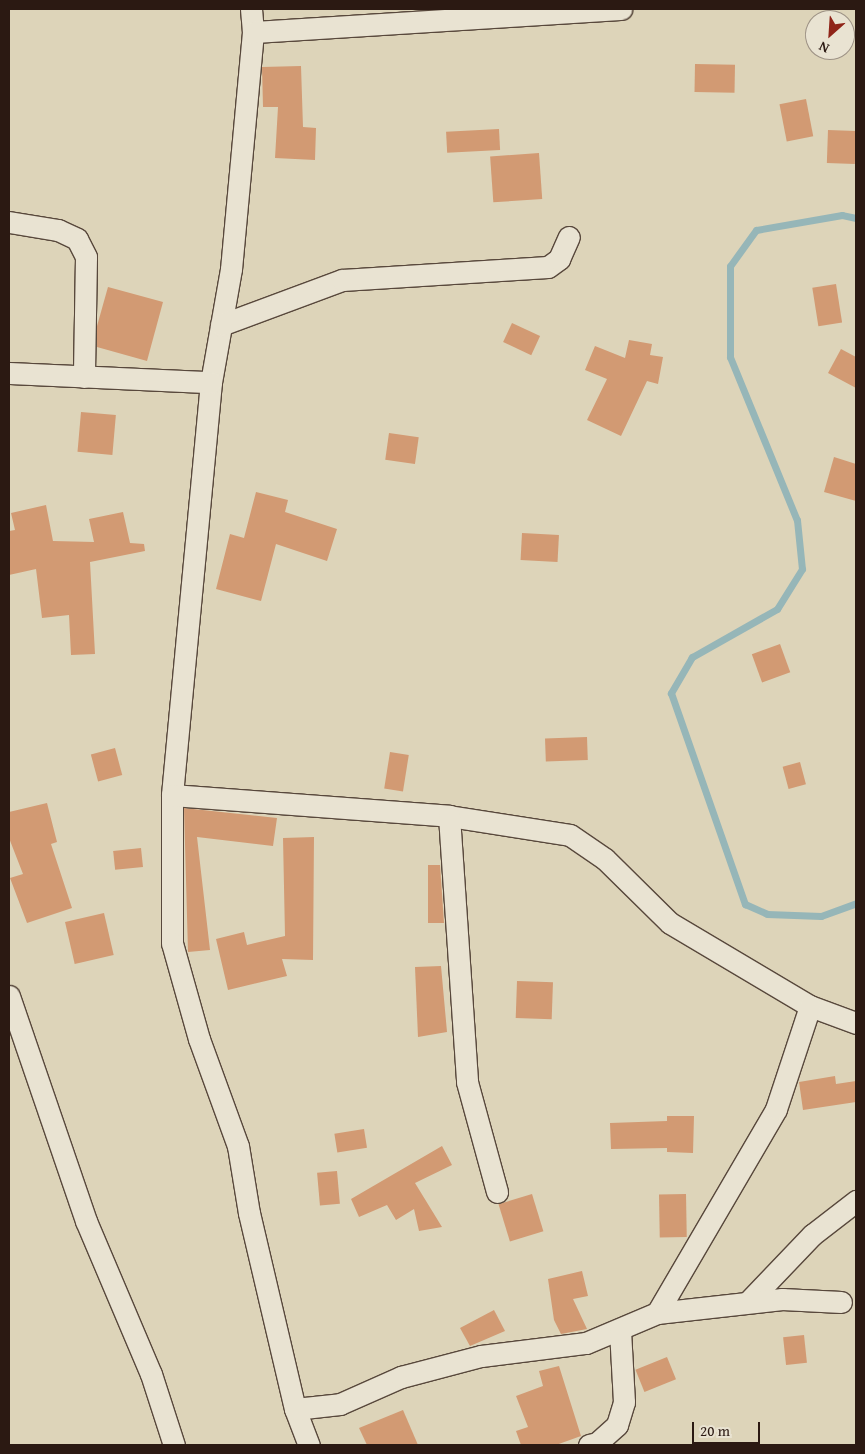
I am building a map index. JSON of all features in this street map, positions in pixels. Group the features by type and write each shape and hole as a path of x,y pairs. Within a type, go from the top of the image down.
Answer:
{"street":[{"path":"251,9 253,32 231,269 211,382 172,795 172,943 199,1039 238,1146 249,1213 295,1409 309,1445"},
{"path":"253,32 621,9"},
{"path":"9,222 58,230 77,239 86,257 84,377"},
{"path":"221,325 342,280 548,267 558,259 569,237"},
{"path":"9,373 211,382"},
{"path":"172,795 449,816 570,835 605,859 670,923 810,1006 856,1023"},
{"path":"449,816 467,1082 497,1192"},
{"path":"9,996 86,1221 151,1374 174,1445"},
{"path":"657,1313 776,1109 810,1006"},
{"path":"748,1302 812,1235 856,1201"},
{"path":"295,1409 340,1404 401,1377 481,1356 586,1344 657,1313 748,1302 841,1302"},
{"path":"589,1445 597,1443 618,1425 624,1402 620,1330"}],"building":[{"path":"695,64 735,65 735,93 695,92"},
{"path":"301,66 303,127 316,128 315,160 275,158 278,107 263,107 262,67"},
{"path":"806,99 813,136 787,141 779,104"},
{"path":"499,129 500,150 447,153 446,132"},
{"path":"828,130 856,131 855,164 827,163"},
{"path":"539,153 542,199 493,202 490,156"},
{"path":"836,284 842,323 818,326 812,288"},
{"path":"108,287 163,302 147,361 97,347 97,326"},
{"path":"512,323 540,336 531,355 503,342"},
{"path":"629,340 652,344 650,355 663,357 658,384 647,381 621,436 587,420 607,379 585,370 595,346 625,358"},
{"path":"841,349 856,357 856,388 828,373"},
{"path":"81,412 116,415 112,455 78,452"},
{"path":"389,433 419,437 415,464 385,460"},
{"path":"834,457 856,464 856,501 824,492"},
{"path":"256,492 288,500 285,512 337,529 327,561 276,544 261,601 216,589 230,534 244,538"},
{"path":"46,505 53,541 94,542 89,519 123,512 130,543 144,544 145,551 90,562 95,654 71,655 69,615 42,618 36,569 9,575 9,531 15,530 11,513"},
{"path":"522,533 559,535 558,562 521,560"},
{"path":"780,644 790,672 762,682 752,654"},
{"path":"587,737 588,760 546,761 545,738"},
{"path":"115,748 122,775 98,782 91,754"},
{"path":"390,752 409,755 403,792 384,789"},
{"path":"800,762 806,784 789,789 783,767"},
{"path":"47,803 57,842 51,844 72,908 27,923 10,878 23,874 9,838 9,812"},
{"path":"184,808 277,818 273,846 197,837 210,950 188,952"},
{"path":"314,837 313,960 282,959 287,976 228,990 216,939 244,932 247,945 285,936 283,838"},
{"path":"141,848 143,867 115,870 113,851"},
{"path":"428,865 440,865 444,923 428,923"},
{"path":"104,913 114,955 75,964 65,922"},
{"path":"441,966 447,1032 418,1037 415,967"},
{"path":"517,981 553,982 552,1019 516,1018"},
{"path":"835,1076 836,1084 856,1081 856,1102 803,1110 799,1082"},
{"path":"667,1116 694,1116 693,1153 667,1152 667,1148 611,1149 610,1123 667,1121"},
{"path":"364,1129 367,1148 337,1152 334,1134"},
{"path":"442,1146 452,1165 415,1183 442,1227 419,1231 414,1209 396,1220 387,1205 359,1217 351,1199"},
{"path":"337,1171 340,1204 320,1206 317,1173"},
{"path":"532,1194 543,1231 510,1242 499,1204"},
{"path":"659,1194 686,1194 687,1237 660,1237"},
{"path":"582,1271 588,1296 573,1299 587,1329 561,1334 554,1320 548,1279"},
{"path":"494,1310 505,1331 470,1346 460,1328"},
{"path":"804,1335 807,1363 786,1365 783,1337"},
{"path":"667,1357 676,1379 644,1392 635,1370"},
{"path":"559,1366 581,1436 556,1445 521,1445 516,1431 528,1427 516,1396 543,1386 539,1371"},
{"path":"403,1410 418,1445 367,1445 359,1428"}],"waterway":[{"path":"856,218 842,215 756,230 730,266 730,357 797,520 802,569 777,609 692,657 671,693 745,904 767,914 821,916 856,903"}]}
